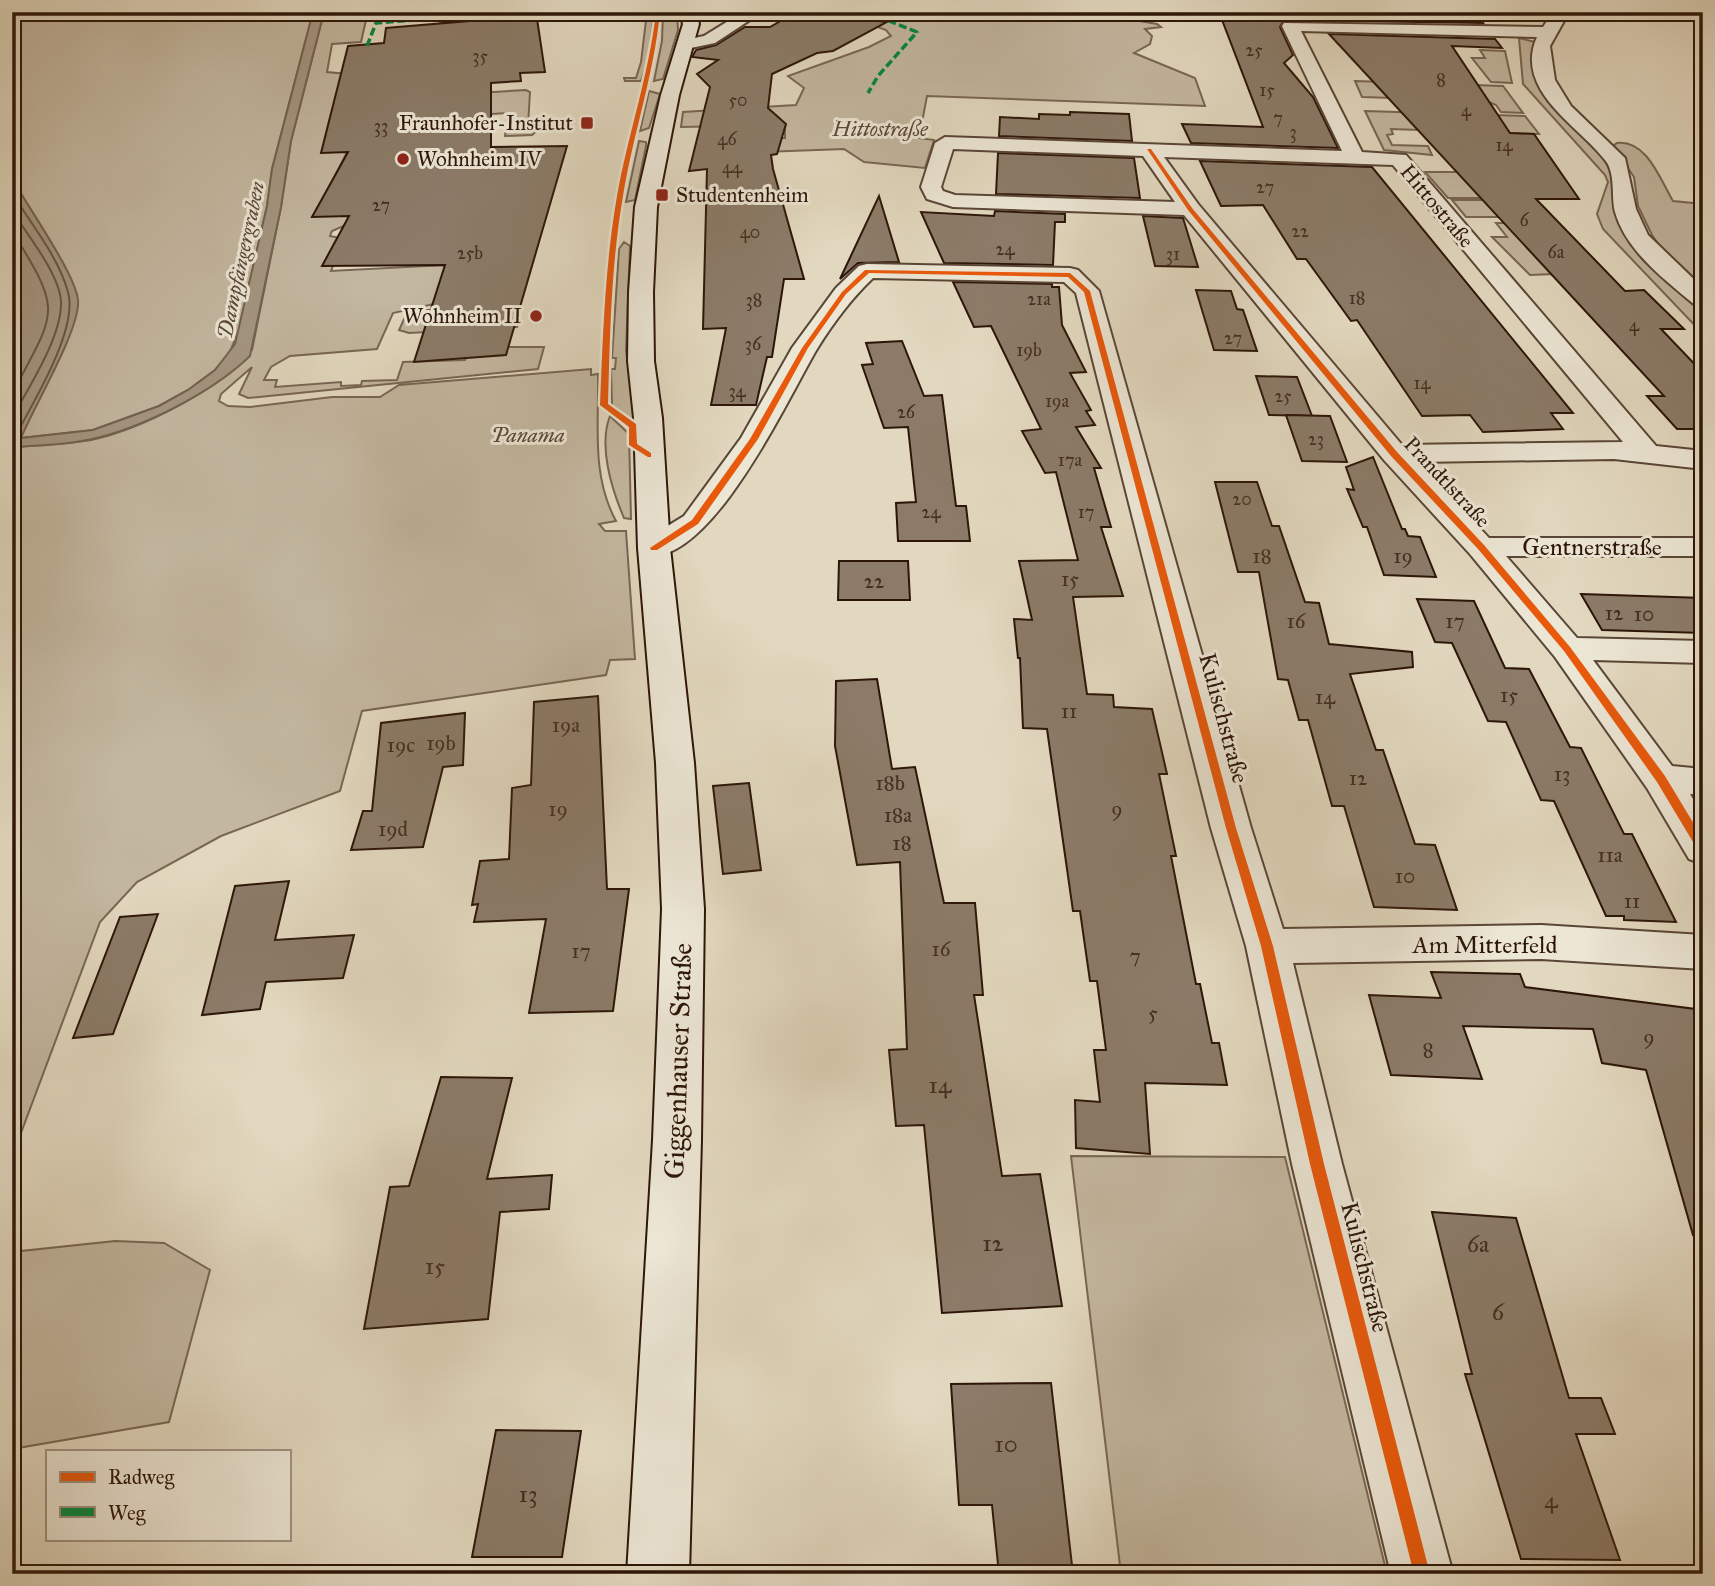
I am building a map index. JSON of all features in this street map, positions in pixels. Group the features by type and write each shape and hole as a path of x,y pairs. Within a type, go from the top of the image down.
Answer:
{"street":[{"name":"Giggenhauser Straße","path":"658,1574 677,1140 683,909 675,763 654,548 648,418 641,361 642,269 646,207 687,28 709,40 754,12"},
{"path":"1561,12 1542,46 1544,64 1555,98 1615,158 1620,168 1624,205 1632,228 1669,271 1703,300"},
{"path":"1355,157 1287,19 1549,32"},
{"name":"Hittostraße","path":"1190,209 953,201 930,192 945,144 1399,159 1646,452"},
{"name":"Prandtlstraße","path":"1149,150 1190,209 1394,454 1481,547 1567,649 1661,779 1703,849"},
{"name":"Kulischstraße","path":"654,548 695,522 754,439 804,348 844,293 867,271 1033,273 1070,275 1080,281 1087,291 1100,330 1231,828 1267,946 1317,1164 1422,1574"},
{"path":"1394,454 1549,449 1646,452 1703,460"},
{"name":"Gentnerstraße","path":"1481,547 1703,547"},
{"path":"1567,649 1703,652"},
{"path":"1661,779 1703,782"},
{"name":"Am Mitterfeld","path":"1267,946 1541,942 1703,952"}],"green space":[{"path":"12,12 313,12 272,169 267,206 239,330 229,354 215,370 188,390 159,406 93,430 20,438 66,344 24,201 12,178"},
{"name":"Panama","path":"324,12 481,12 481,22 440,22 440,16 366,20 361,42 332,44 327,72 348,74 394,98 526,90 530,92 528,126 542,126 532,135 505,136 508,113 491,114 491,104 331,114 327,130 366,144 347,152 329,188 369,215 332,231 330,236 340,238 328,256 333,266 331,271 445,265 443,302 393,313 377,349 290,356 271,367 264,380 277,380 275,387 341,382 341,386 361,385 362,381 397,380 403,362 465,360 467,356 508,347 544,347 538,369 248,398 239,394 252,367 221,394 219,401 228,406 250,407 332,397 380,397 399,385 591,369 591,375 598,374 600,468 608,504 616,521 599,524 605,531 626,531 635,659 610,660 606,675 362,711 340,791 221,836 137,882 100,922 12,1157 12,454 16,447 91,440 132,427 201,393 238,365 252,350 281,207 291,141"},
{"path":"647,12 654,12 648,61 641,81 625,81 624,78 636,78 641,62"},
{"path":"663,12 677,12 678,30 663,79 654,81 662,41"},
{"path":"837,12 1109,12 1116,17 1157,24 1161,27 1145,29 1152,36 1150,44 1134,53 1195,78 1205,106 927,96 919,138 934,140 925,168 864,162 844,149 763,152 764,138 785,138 785,125 681,127 683,112 796,105 804,88 788,76 869,47 891,36 886,30"},
{"path":"1519,38 1535,42 1534,53 1616,177 1613,206 1623,231 1703,309 1703,334 1603,229 1597,214 1608,182 1605,175 1523,84"},
{"path":"1480,50 1505,51 1512,83 1491,82 1472,58 1485,58"},
{"path":"1355,81 1503,86 1523,113 1501,112 1496,105 1487,101 1362,97"},
{"path":"649,91 660,94 649,128 640,131"},
{"path":"1365,111 1525,116 1539,134 1391,129 1393,134 1387,135 1392,145 1428,146 1432,155 1384,150"},
{"path":"639,141 646,142 646,146 635,200 626,202"},
{"path":"1617,143 1637,148 1644,154 1673,201 1703,204 1703,289 1664,252 1652,235 1638,206 1634,177 1613,146"},
{"path":"1425,172 1458,172 1482,198 1448,198"},
{"path":"1452,200 1485,200 1500,217 1466,217"},
{"path":"1496,223 1506,223 1553,274 1530,275 1492,237 1507,237"},
{"path":"624,242 630,246 626,351 636,423 612,405 611,369 615,369 616,358 612,358 619,249"},
{"path":"510,308 508,318 520,318 517,327 409,333 399,330 405,317 426,310"},
{"path":"610,416 629,434 631,519 624,518 608,468 605,441"},
{"path":"1071,1156 1285,1157 1387,1574 1121,1574"},
{"path":"115,1241 164,1243 210,1270 169,1422 12,1449 12,1252"}],"water":[{"path":"313,12 324,12 291,141 281,207 250,356 217,383 197,395 133,426 83,441 16,447 12,454 12,178 69,273 78,300 72,329 21,438 93,430 159,406 188,390 215,370 235,344 267,206 272,169"}],"building":[{"path":"481,12 536,12 545,72 520,73 521,81 491,83 491,147 567,146 506,355 414,362 445,265 322,266 349,216 312,217 348,152 321,153 348,46 384,43 386,28 481,20"},
{"path":"796,12 887,22 833,51 817,53 772,74 768,108 786,124 777,154 771,155 773,169 804,279 784,279 772,357 767,357 756,405 711,405 726,328 703,329 707,169 689,171 710,87 697,74 718,60 692,57 696,50 716,45 745,27 770,27"},
{"path":"1219,12 1475,12 1483,23 1284,20 1280,27 1293,55 1284,63 1313,97 1338,148 1191,143 1182,124 1263,127"},
{"path":"1329,34 1495,39 1502,48 1452,46 1510,133 1534,134 1579,199 1536,199 1625,291 1644,290 1684,329 1661,329 1703,373 1703,438 1695,429 1677,429 1647,396 1664,396"},
{"path":"1070,112 1129,114 1132,141 999,136 1000,117 1039,119 1039,114 1070,115"},
{"path":"998,153 1134,158 1140,198 996,194"},
{"path":"1200,161 1372,167 1573,413 1551,413 1563,429 1483,432 1470,415 1422,416 1357,320 1351,321 1306,259 1297,259 1263,205 1221,206"},
{"path":"879,196 899,262 858,263 840,279"},
{"path":"995,211 1065,214 1065,222 1055,222 1053,265 944,263 921,212 994,216"},
{"path":"1143,216 1183,218 1198,267 1155,266"},
{"path":"953,282 1052,284 1052,287 1059,287 1062,325 1086,372 1070,373 1091,410 1086,411 1095,425 1076,427 1101,468 1094,468 1111,527 1101,527 1123,596 1073,597 1087,694 1113,695 1114,707 1152,709 1167,774 1159,774 1176,856 1171,856 1196,984 1200,984 1212,1043 1219,1043 1227,1085 1145,1083 1150,1154 1076,1148 1075,1100 1100,1102 1094,1050 1106,1050 1097,981 1090,981 1080,911 1073,911 1047,729 1023,728 1020,658 1014,619 1032,620 1019,561 1078,560 1056,472 1045,473 1022,431 1041,429 991,326 974,327"},
{"path":"1196,290 1231,291 1237,309 1243,310 1257,351 1214,350"},
{"path":"902,341 924,396 942,395 956,506 966,506 970,541 898,541 896,503 916,502 908,427 884,428 862,365 873,364 866,343"},
{"path":"1256,376 1297,377 1312,416 1269,415"},
{"path":"1286,415 1330,416 1347,462 1302,461"},
{"path":"1373,457 1402,529 1405,529 1408,536 1420,537 1436,577 1384,575 1367,527 1363,527 1347,489 1354,490 1346,467"},
{"path":"1215,482 1257,482 1272,526 1279,526 1305,602 1319,603 1329,644 1412,652 1413,667 1350,674 1376,750 1383,750 1415,844 1435,845 1457,910 1374,907 1344,806 1332,806 1308,720 1299,720 1288,680 1278,679 1259,572 1238,572"},
{"path":"839,561 908,561 910,600 838,600"},
{"path":"1581,594 1703,598 1703,633 1602,630"},
{"path":"1417,599 1474,601 1505,668 1529,669 1570,747 1581,748 1624,834 1632,834 1676,922 1624,920 1624,916 1606,916 1554,801 1541,800 1506,722 1488,721 1452,643 1435,642"},
{"path":"877,679 892,769 915,767 944,903 975,903 983,995 974,995 1002,1176 1040,1174 1062,1306 942,1313 924,1125 896,1126 889,1050 907,1049 900,862 857,865 835,746 836,681"},
{"path":"598,696 607,889 629,889 613,1011 529,1013 546,919 474,922 478,904 472,905 480,861 509,859 512,788 531,785 534,702"},
{"path":"465,713 463,765 443,767 423,847 351,850 363,811 372,811 381,723"},
{"path":"749,783 761,870 723,874 713,786"},
{"path":"289,881 275,940 354,935 343,978 266,982 260,1009 202,1015 235,886"},
{"path":"158,914 113,1034 73,1038 120,917"},
{"path":"1431,972 1520,974 1525,987 1703,1010 1703,1233 1693,1235 1646,1070 1602,1063 1593,1029 1463,1026 1482,1079 1391,1075 1369,995 1441,998"},
{"path":"441,1077 512,1078 487,1179 552,1175 549,1209 500,1212 488,1319 364,1329 390,1187 409,1186"},
{"path":"1432,1212 1516,1218 1569,1398 1601,1398 1615,1434 1576,1434 1620,1560 1521,1559 1465,1374 1472,1374"},
{"path":"1051,1383 1073,1574 999,1574 992,1505 959,1505 951,1384"},
{"path":"496,1430 581,1431 562,1557 472,1557"}],"marked path":[{"path":"367,46 376,23 439,18 462,12"},
{"path":"867,12 917,32 878,76 868,93"}],"cycle path":[{"path":"648,455 633,445 633,426 604,405 616,222 624,173 652,59 658,12"},
{"path":"1149,150 1190,209 1394,454 1481,547 1567,649 1661,779 1703,849"},
{"path":"654,548 695,522 754,439 805,348 844,293 867,271 1070,275 1087,291 1231,828 1267,946 1317,1164 1422,1574"}],"place":[{"name":"Fraunhofer-Institut","path":"587,123"},
{"name":"Wohnheim IV","path":"403,159"},
{"name":"Studentenheim","path":"662,195"},
{"name":"Wohnheim II","path":"536,316"}],"water label":[{"name":"Dampfängergraben","path":"241,260"}]}
